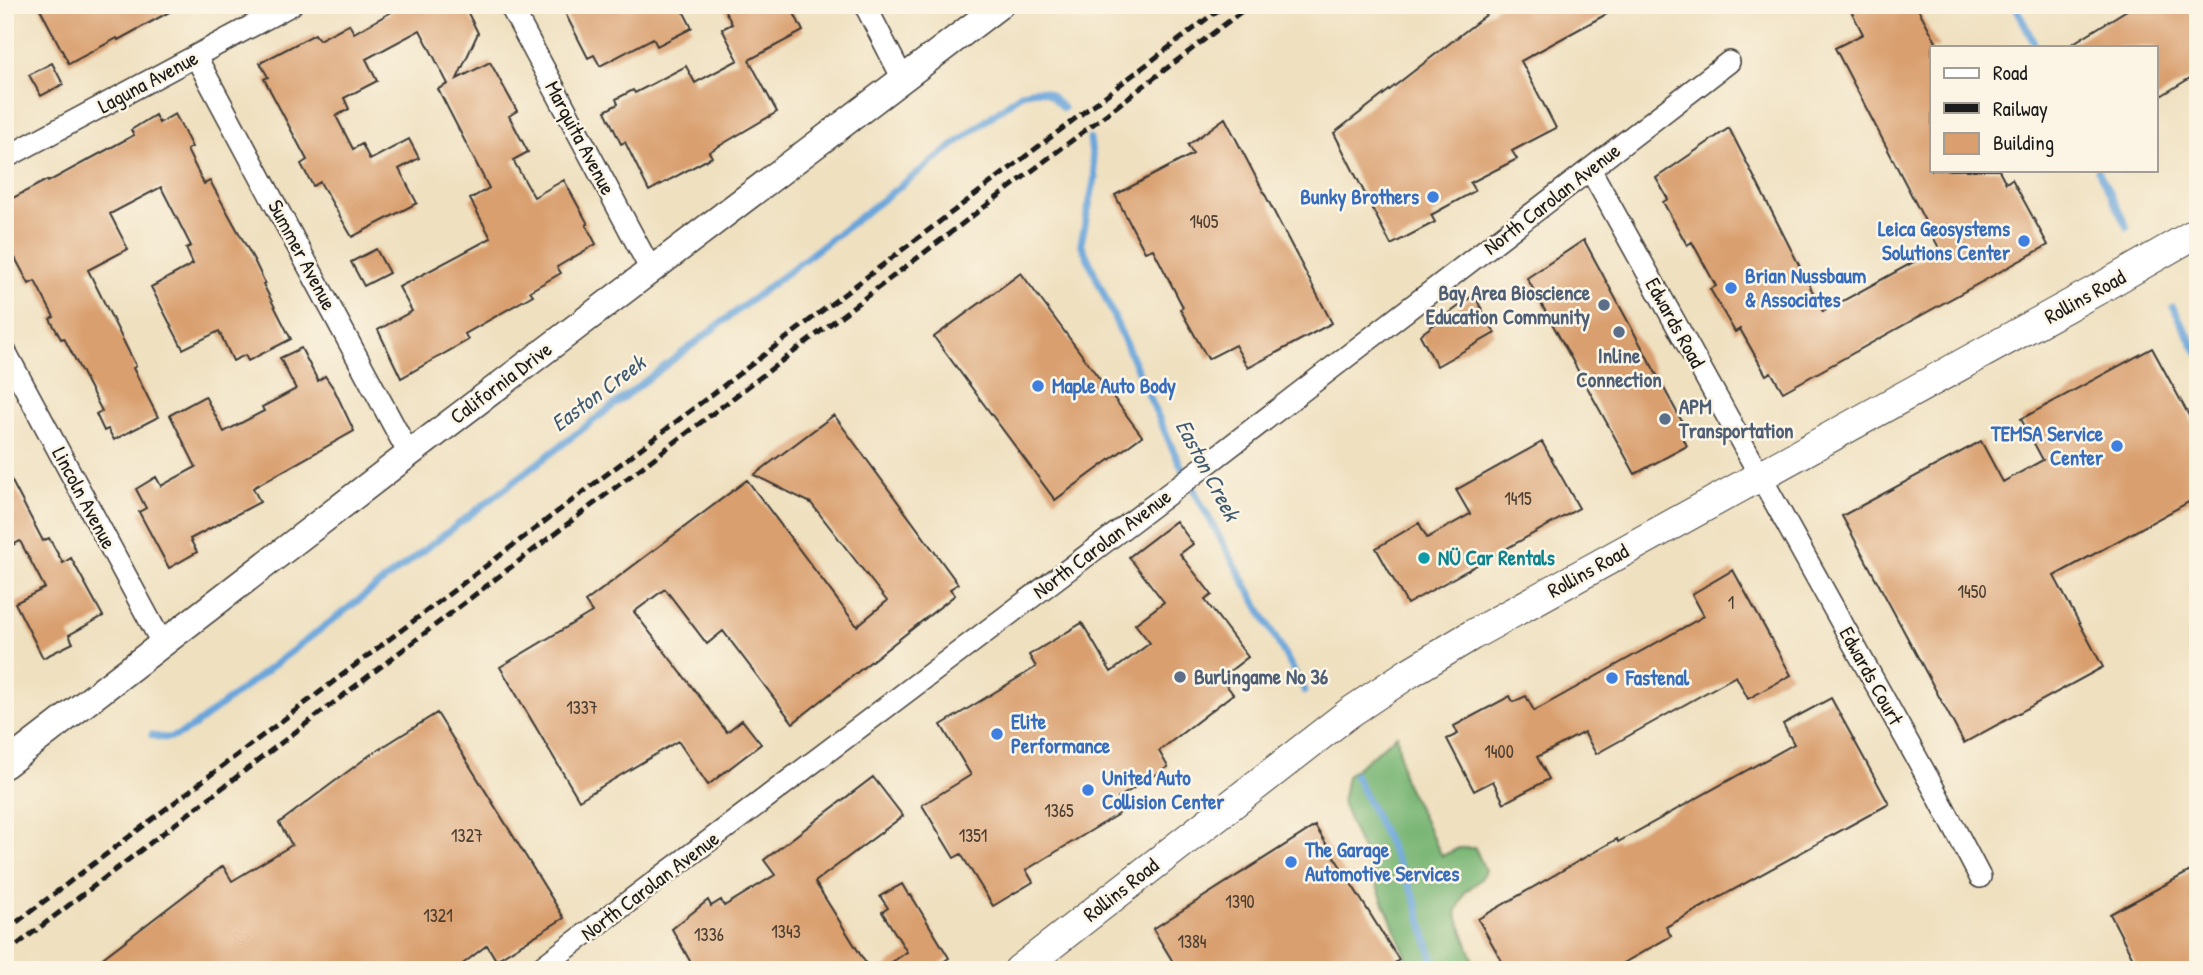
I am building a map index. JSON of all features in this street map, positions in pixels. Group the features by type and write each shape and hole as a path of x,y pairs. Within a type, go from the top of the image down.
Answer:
{"main road":[{"name":"Rollins Road","path":"1019,970 1312,741 1409,673 1472,635 2198,232"}],"street":[{"name":"Laguna Avenue","path":"5,158 291,5"},
{"name":"Marquita Avenue","path":"510,5 651,270"},
{"path":"865,5 903,79"},
{"name":"California Drive","path":"5,765 1000,5"},
{"name":"Summer Avenue","path":"196,57 409,454"},
{"name":"North Carolan Avenue","path":"538,970 1171,492 1729,62"},
{"name":"Edwards Road","path":"1590,169 1759,477"},
{"name":"Lincoln Avenue","path":"5,351 163,645"},
{"name":"Edwards Court","path":"1759,477 1923,768 1980,877"}],"green space":[{"path":"1397,735 1403,778 1442,856 1459,848 1475,848 1485,870 1481,879 1465,892 1456,913 1477,970 1412,970 1342,803 1347,776"}],"building":[{"path":"38,5 182,5 69,64"},
{"path":"390,5 464,5 478,33 457,79 490,62 517,111 509,116 528,152 513,160 534,197 564,180 596,244 557,267 561,273 530,291 533,295 465,334 468,340 401,378 378,330 412,311 399,287 491,238 470,199 489,188 438,89 448,84 420,30 366,59 377,81 344,98 349,109 336,116 353,149 362,144 370,160 409,139 419,158 399,169 417,203 352,237 320,182 313,186 301,164 307,160 264,79 268,77 260,63 315,34 319,40 349,24 354,33 393,11"},
{"path":"561,5 680,5 692,28 657,46 653,38 600,66 594,55 588,58"},
{"path":"722,5 790,5 803,31 749,60 777,112 709,152 712,157 649,191 625,142 621,144 605,111 618,104 616,99 633,90 635,93 686,66 695,83 738,60 722,29 732,24"},
{"path":"1499,5 1623,5 1521,61 1556,128 1512,151 1517,159 1470,183 1475,191 1431,215 1435,222 1391,245 1334,133"},
{"path":"1848,5 1916,5 1938,46 1930,46 1930,172 2000,172 2006,183 2012,179 2048,245 1783,392 1771,372 1766,375 1740,329 1735,332 1710,289 1716,286 1692,242 1687,245 1663,202 1668,199 1656,178 1729,128 1823,312 1939,248 1835,48 1863,34"},
{"path":"2135,5 2198,5 2198,73 2158,98 2158,46 2069,46"},
{"path":"52,63 63,84 41,96 29,75"},
{"path":"175,114 192,147 187,150 204,184 210,181 254,260 291,339 248,361 245,355 233,361 219,331 183,349 151,287 193,264 186,248 191,246 161,187 110,214 128,249 88,270 158,417 114,440 108,429 104,431 96,414 102,411 64,338 61,339 50,319 54,317 35,281 29,284 5,239 5,202 134,135 131,130 155,115 159,123"},
{"path":"1225,118 1332,323 1248,368 1235,345 1208,359 1180,309 1183,307 1153,249 1145,252 1115,195 1193,154 1188,145"},
{"path":"1584,240 1686,429 1681,433 1687,446 1635,474 1527,278"},
{"path":"376,249 389,273 364,286 351,262"},
{"name":"Maple Auto Body","path":"1021,273 1142,436 1055,500 934,337"},
{"path":"1474,295 1495,333 1437,366 1420,335"},
{"path":"301,348 318,381 325,376 334,389 354,431 253,488 260,502 190,539 197,552 169,568 139,512 146,508 136,489 156,477 161,486 196,467 170,415 205,396 224,432 264,411 262,407 296,389 280,358"},
{"path":"2152,348 2198,432 2198,497 2054,576 2103,667 1964,743 1842,516 1981,441 2003,482 2043,460 2021,419"},
{"path":"834,415 958,584 950,589 955,595 793,723 723,631 707,644 665,589 634,612 727,732 742,720 761,744 708,785 678,741 579,800 500,667 592,612 585,602 747,480 857,626 887,601 811,503 754,475"},
{"path":"1542,442 1579,508 1407,604 1376,548 1419,523 1427,538 1470,514 1456,490"},
{"path":"5,468 43,541 49,538 63,563 71,558 103,616 69,635 73,643 43,658 15,603 45,588 20,541 5,549"},
{"path":"1176,521 1193,544 1180,554 1212,595 1205,600 1248,657 1221,678 1233,694 1159,751 1168,767 1118,798 1125,810 1026,870 1033,882 993,906 961,854 954,858 922,805 971,775 941,725 1036,667 1029,655 1082,623 1111,672 1150,643 1135,624 1164,602 1129,557"},
{"path":"1733,570 1791,675 1748,699 1736,676 1596,754 1584,732 1537,757 1549,779 1504,803 1493,781 1474,791 1447,739 1458,734 1454,726 1510,696 1513,702 1526,696 1534,711 1704,616 1692,594"},
{"path":"1831,698 1889,804 1666,927 1671,936 1611,970 1507,970 1478,919 1617,839 1618,842 1794,744 1783,724"},
{"path":"437,713 564,918 496,960 487,945 455,970 87,970 223,866 232,881 292,845 279,823 370,755"},
{"path":"873,777 903,816 815,882 870,970 695,970 672,929 708,900 711,906 721,900 724,906 775,875 764,860"},
{"path":"1315,826 1399,960 1384,970 1178,970 1153,929"},
{"path":"2198,867 2198,970 2139,970 2110,914"},
{"path":"902,884 949,958 930,970 880,970 907,952 882,912 888,908 880,896"}],"waterway":[{"path":"2015,5 2036,46"},
{"name":"Easton Creek","path":"152,735 169,738 194,726 1022,93 1041,90 1063,108"},
{"name":"Easton Creek","path":"1090,139 1095,177 1081,243 1174,452 1305,691"},
{"path":"2099,172 2127,227"},
{"path":"2173,307 2198,353"},
{"name":"Easton Creek","path":"1355,775 1414,896 1436,970"}],"railway":[{"path":"5,931 1225,5"},
{"path":"5,954 1250,5"}],"place":[{"name":"Bunky Brothers","path":"1433,197"},
{"name":"Leica Geosystems Solutions Center","path":"2024,241"},
{"name":"Brian Nussbaum & Associates","path":"1731,288"},
{"name":"Bay Area Bioscience Education Community","path":"1604,305"},
{"name":"Inline Connection","path":"1619,332"},
{"name":"Maple Auto Body","path":"1038,386"},
{"name":"APM Transportation","path":"1665,419"},
{"name":"TEMSA Service Center","path":"2117,446"},
{"name":"NÜ Car Rentals","path":"1424,558"},
{"name":"Burlingame No 36","path":"1180,677"},
{"name":"Fastenal","path":"1612,678"},
{"name":"Elite Performance","path":"997,734"},
{"name":"United Auto Collision Center","path":"1088,790"},
{"name":"The Garage Automotive Services","path":"1291,862"}]}
